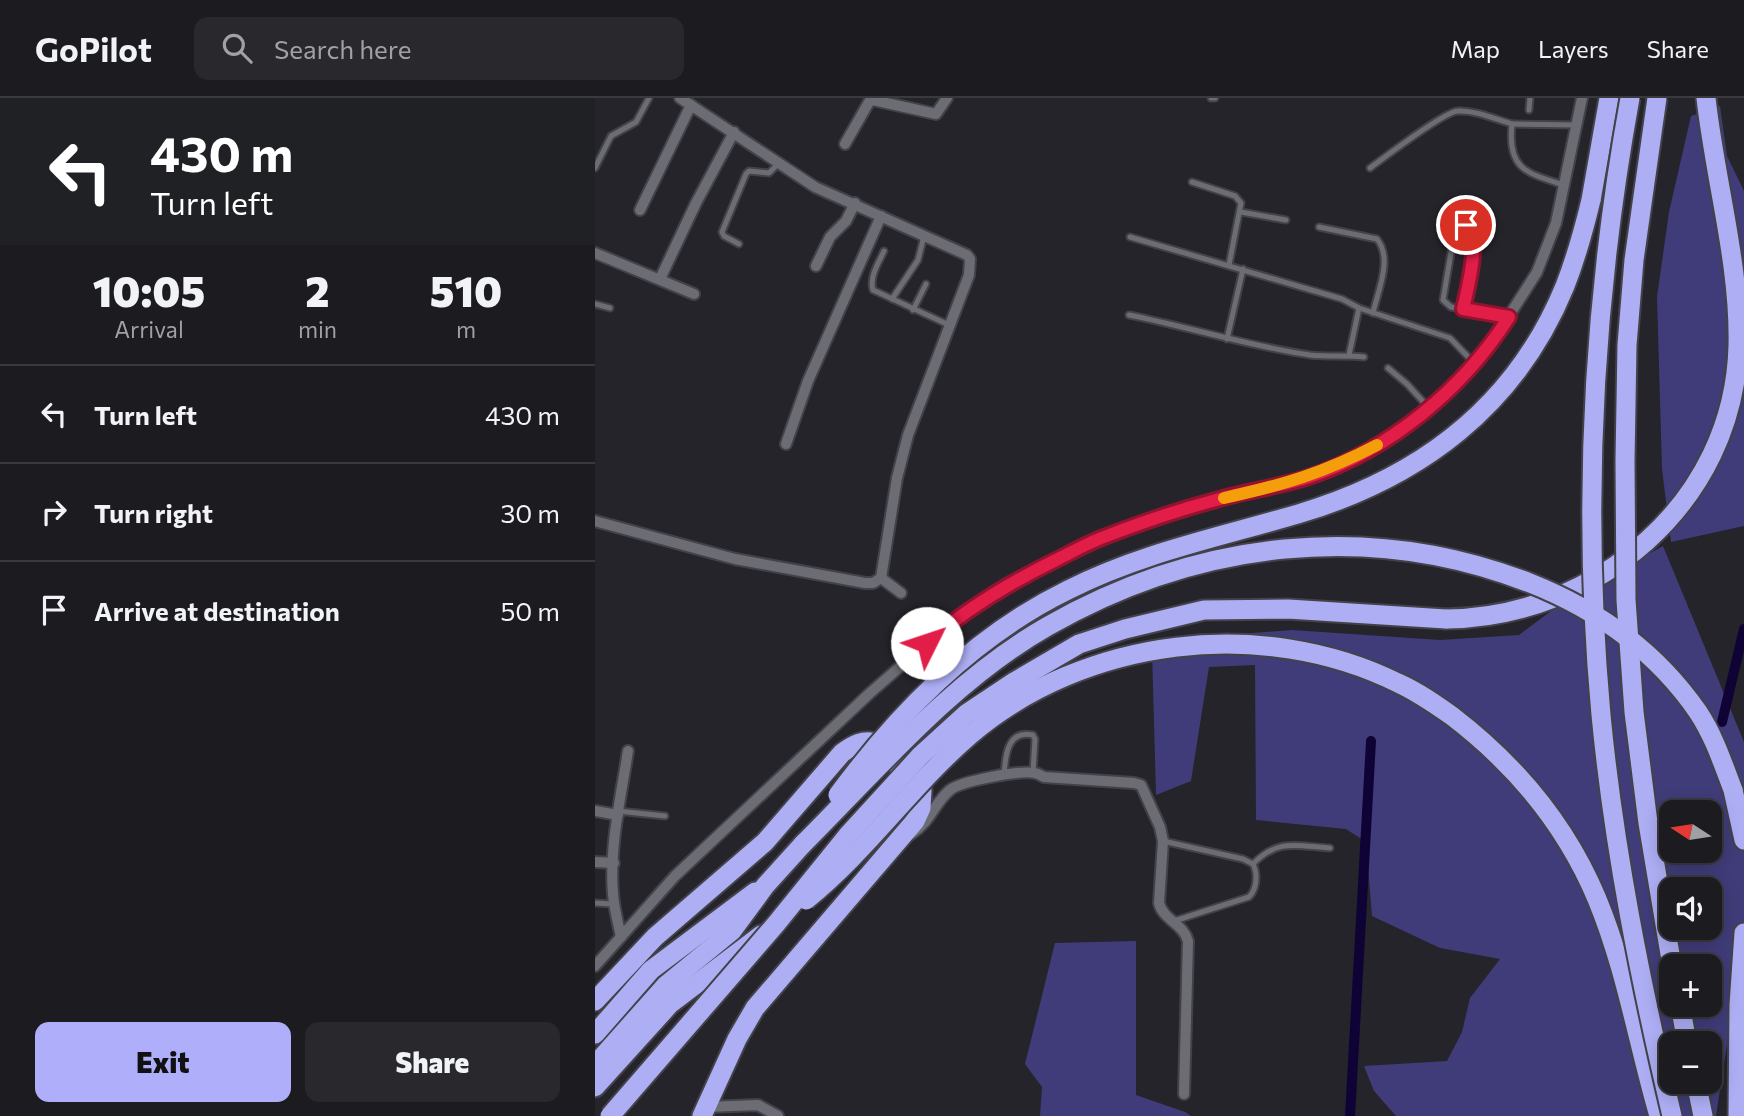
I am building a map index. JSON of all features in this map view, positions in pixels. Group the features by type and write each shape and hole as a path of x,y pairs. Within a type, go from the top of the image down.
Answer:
{"highway":[{"path":"803,844 859,767 920,698 989,638 1028,612 1066,590 1147,556 1300,514 1367,489 1430,455 1472,420 1520,366 1551,316 1565,286 1591,200 1609,98"},
{"path":"1630,98 1607,243 1597,342 1592,459 1593,601 1601,716 1616,824 1634,941 1672,1116"},
{"path":"1657,98 1634,260 1627,345 1626,600 1634,712 1648,823 1670,954"},
{"path":"610,1116 776,924 848,835 921,755 967,714 1014,682 1079,644 1125,629 1204,610 1288,609 1446,619 1476,619 1507,614 1535,606 1574,589 1606,572 1654,536 1674,515 1706,464 1729,405 1736,374 1736,297 1706,98"},
{"path":"595,1065 666,985 732,931 765,886 803,844 934,712 986,668 1048,626 1147,578 1221,558 1292,548 1338,546 1414,550 1477,564 1573,602 1608,622 1636,643 1659,664 1700,715 1733,790 1744,840"},
{"path":"595,1087 670,1003 776,924 847,864 939,764 1005,709 1038,690 1097,664 1161,649 1233,644 1305,653 1368,670 1426,698 1477,735 1526,784 1548,813 1583,870 1605,922 1659,1116"},
{"path":"595,1001 655,937 739,866 771,834 842,752 868,740 876,743 922,790 922,808 915,821 755,1008 704,1111"},
{"path":"595,1034 651,970 765,886"},
{"path":"1738,1116 1739,1005 1744,933"},
{"path":"1698,1094 1703,1116"}],"street":[{"path":"595,521 735,559 865,583 873,583 881,578 897,478 908,435 969,275 970,259 967,255 815,187 680,98"},
{"path":"845,144 869,102 873,100 936,114 947,98"},
{"path":"595,966 675,876 810,749 949,624 984,598 1006,584 1102,538 1216,500 1268,489 1336,466 1387,440 1450,390 1495,338 1537,272 1556,223 1583,98"},
{"path":"640,210 691,105"},
{"path":"660,279 734,132"},
{"path":"816,266 830,237 846,221 855,203"},
{"path":"786,444 808,381 881,216"},
{"path":"595,253 694,294"},
{"path":"881,578 901,593"},
{"path":"621,937 612,883 618,813 628,751"},
{"path":"898,841 923,827 949,790 964,782 1033,772 1052,778 1141,785 1160,827 1163,841 1159,903 1161,911 1186,932 1188,941 1184,1094"},
{"path":"595,811 618,813"},
{"path":"595,862 614,863"},
{"path":"704,1111 758,1105 778,1116"}],"lane":[{"path":"595,168 611,136 636,122 649,98"},
{"path":"1529,110 1530,98"},
{"path":"1370,168 1420,134 1438,118 1456,110 1512,124 1576,125"},
{"path":"1512,124 1511,149 1521,167 1532,174 1564,185"},
{"path":"739,244 724,236 722,226 747,174 749,171 769,173 779,162"},
{"path":"1192,182 1235,196 1241,203 1229,265"},
{"path":"1241,212 1286,220"},
{"path":"1463,309 1469,282 1473,231 1471,227 1462,225 1454,235 1443,295 1445,304 1451,307 1509,317"},
{"path":"1319,226 1377,239 1383,247 1386,257 1373,313"},
{"path":"891,299 918,260 925,236"},
{"path":"1130,237 1342,299 1359,308 1450,338 1473,363"},
{"path":"884,251 871,286 873,290 950,325"},
{"path":"1227,339 1243,269"},
{"path":"913,310 926,284"},
{"path":"595,304 610,308"},
{"path":"1349,355 1359,308"},
{"path":"1129,315 1177,324 1227,339 1312,355 1364,357"},
{"path":"1388,368 1429,407"},
{"path":"1004,776 1008,745 1014,738 1027,734 1033,735 1035,740 1033,772"},
{"path":"618,813 665,817"},
{"path":"1163,841 1243,859 1253,863 1256,870 1254,892 1249,897 1174,921"},
{"path":"1253,863 1265,851 1287,845 1330,848"},
{"path":"595,903 614,904"}],"shaded area":[{"path":"1720,106 1727,156 1744,191 1744,526 1671,542 1662,469 1657,297 1669,212 1691,116"},
{"path":"1663,546 1744,742 1744,934 1722,1077 1722,1031 1659,1031 1659,1094 1719,1094 1716,1116 1396,1116 1374,1091 1364,1066 1447,1061 1462,1032 1470,998 1500,959 1440,948 1372,916 1366,842 1346,829 1256,820 1255,665 1209,667 1191,781 1156,795 1152,650 1238,634 1292,630 1440,640 1519,635 1567,599"},
{"path":"1136,941 1136,1095 1191,1116 1040,1116 1042,1087 1025,1064 1055,943"}],"waterway":[{"path":"1722,722 1744,629"},
{"path":"1350,1116 1371,741"}],"slow traffic":[{"path":"1224,498 1309,477 1377,445"}],"route":[{"path":"927,643 958,616 1006,584 1102,538 1216,500 1309,477 1387,440 1450,390 1495,338 1509,317 1487,311 1463,309 1469,282 1473,238 1471,227 1466,225"}]}
